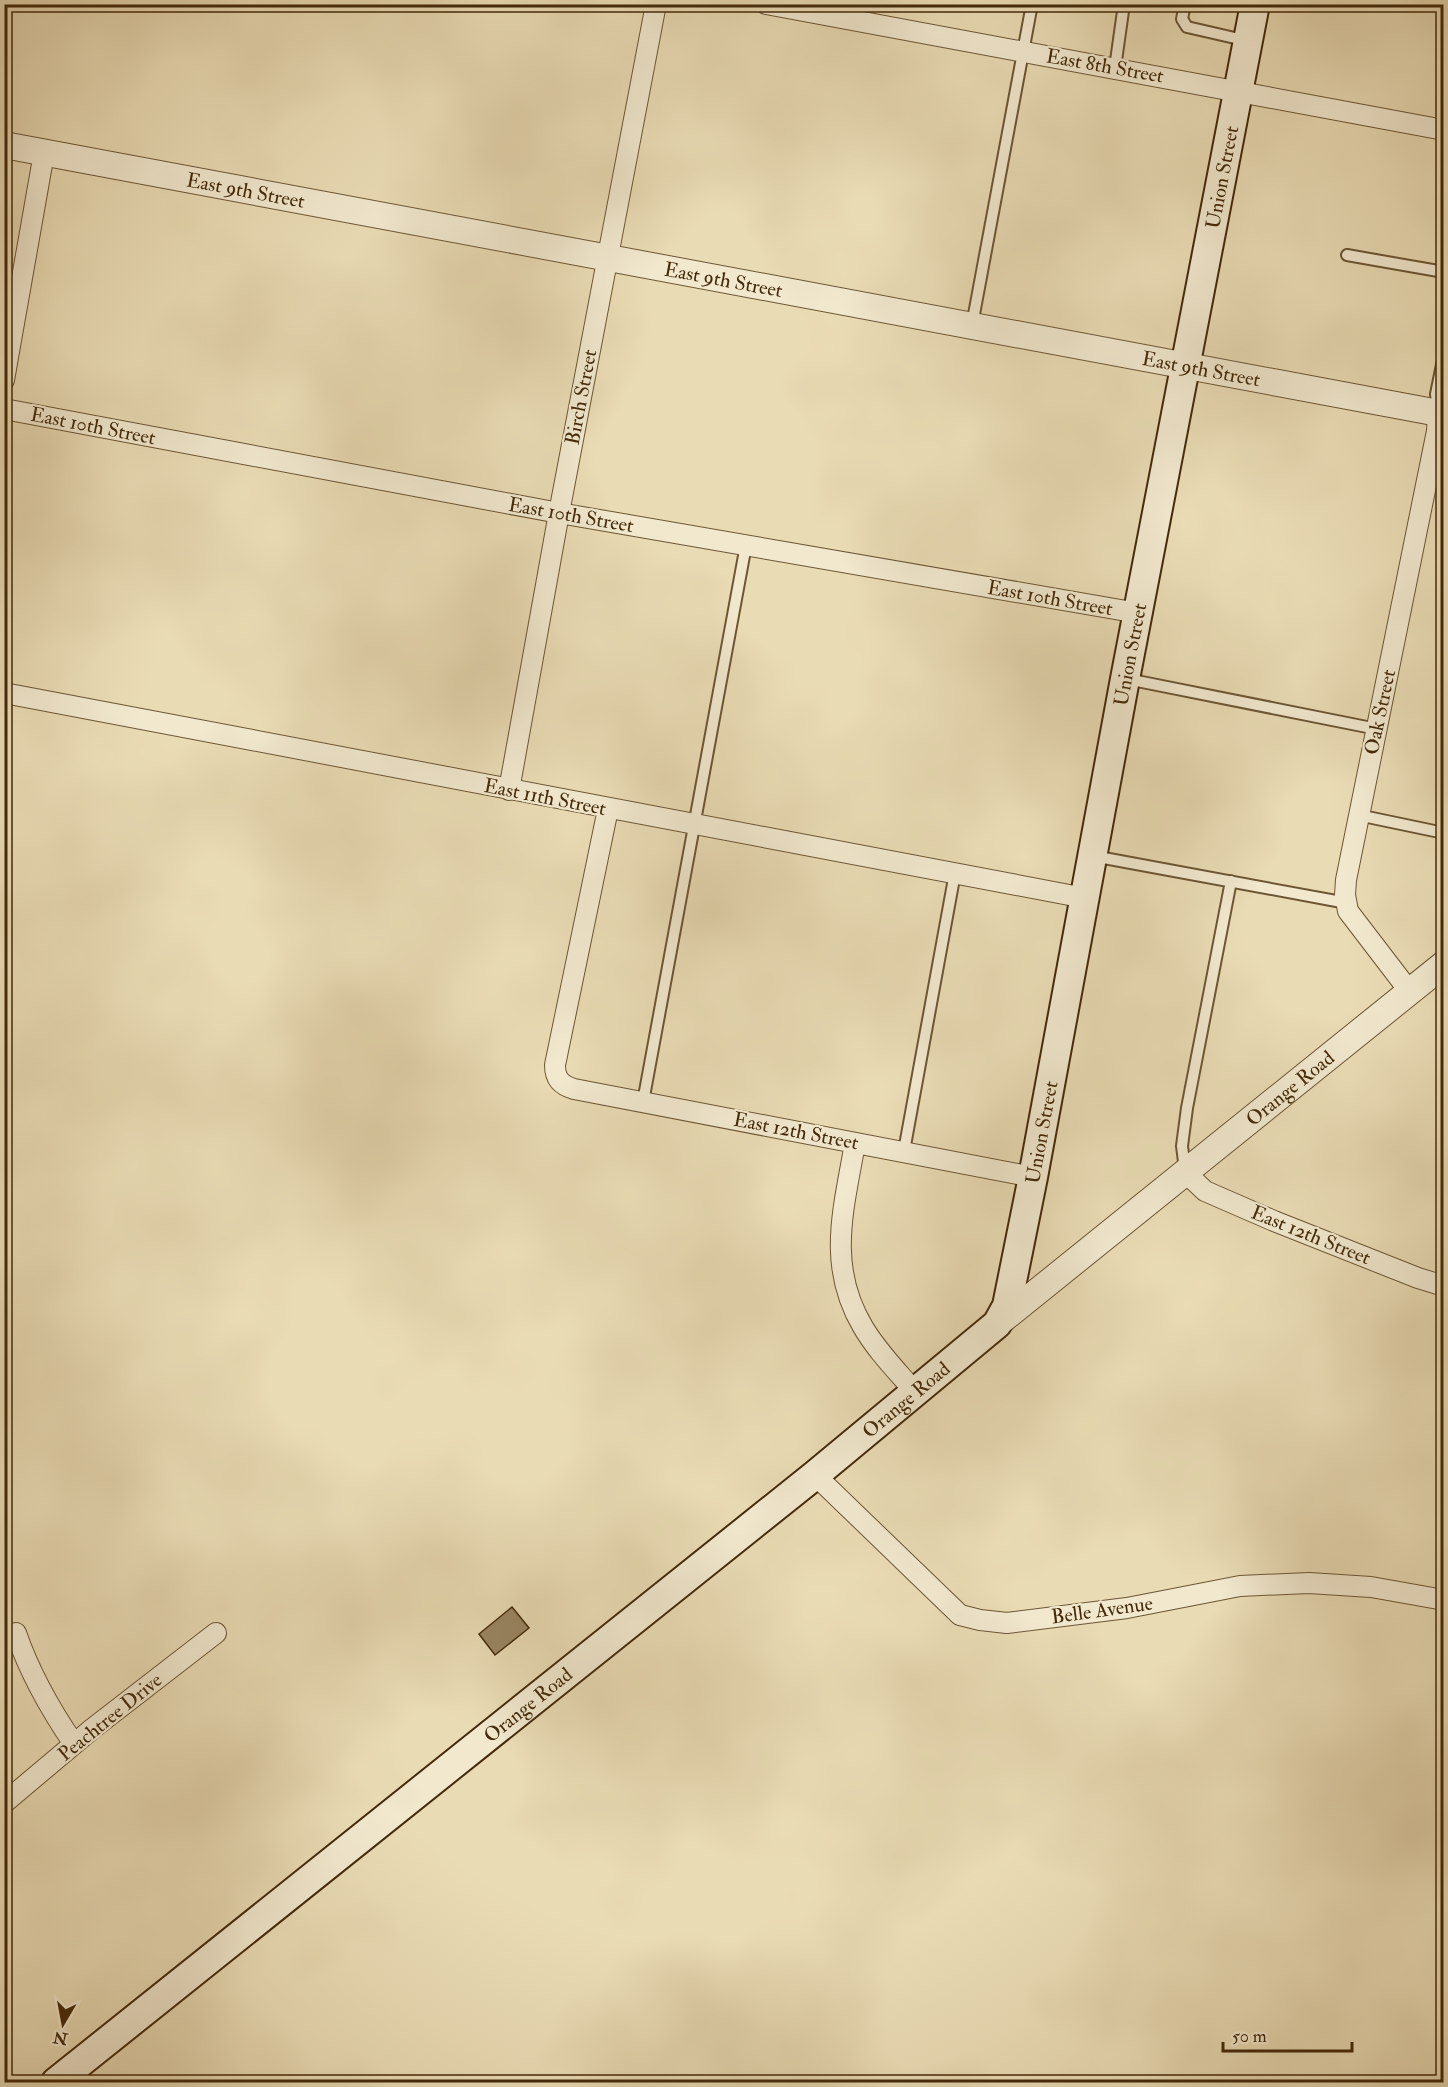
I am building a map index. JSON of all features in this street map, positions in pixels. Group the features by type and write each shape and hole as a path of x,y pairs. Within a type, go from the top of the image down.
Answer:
{"main road":[{"name":"Union Street","path":"1002,1315 1033,1178 1125,679 1255,4"},
{"name":"Orange Road","path":"56,2082 814,1475 915,1392 1002,1315"}],"street":[{"name":"Birch Street","path":"509,790 656,4"},
{"name":"East 8th Street","path":"766,4 1443,130"},
{"name":"East 9th Street","path":"4,145 1441,413"},
{"path":"4,380 44,153"},
{"name":"East 10th Street","path":"4,409 559,513 1138,613"},
{"name":"Oak Street","path":"1410,992 1348,911 1346,880 1441,413"},
{"name":"East 11th Street","path":"4,693 1085,898"},
{"name":"East 12th Street","path":"608,809 555,1065 555,1074 560,1082 574,1089 904,1151 1033,1178"},
{"name":"Orange Road","path":"1002,1315 1186,1173 1443,964"},
{"path":"855,1143 839,1243 843,1279 862,1327 915,1392"},
{"name":"East 12th Street","path":"1186,1173 1194,1184 1214,1196 1443,1286"},
{"name":"Belle Avenue","path":"814,1475 960,1615 980,1620 1006,1623 1127,1608 1240,1586 1309,1583 1371,1587 1443,1600"},
{"path":"16,1633 26,1661 45,1699 74,1744"},
{"name":"Peachtree Drive","path":"4,1803 74,1744 216,1633"}],"lane":[{"path":"972,326 1032,4"},
{"path":"1115,68 1125,4"},
{"path":"1185,4 1182,20 1187,27 1248,41"},
{"path":"1347,255 1443,272"},
{"path":"1441,413 1436,394 1443,355"},
{"path":"643,1102 746,545"},
{"path":"1125,679 1377,729"},
{"path":"1358,815 1443,833"},
{"path":"1093,856 1347,903"},
{"path":"904,1151 955,873"},
{"path":"1186,1173 1182,1146 1186,1107 1231,882"}],"building":[{"path":"512,1607 529,1628 495,1655 479,1634"}]}
